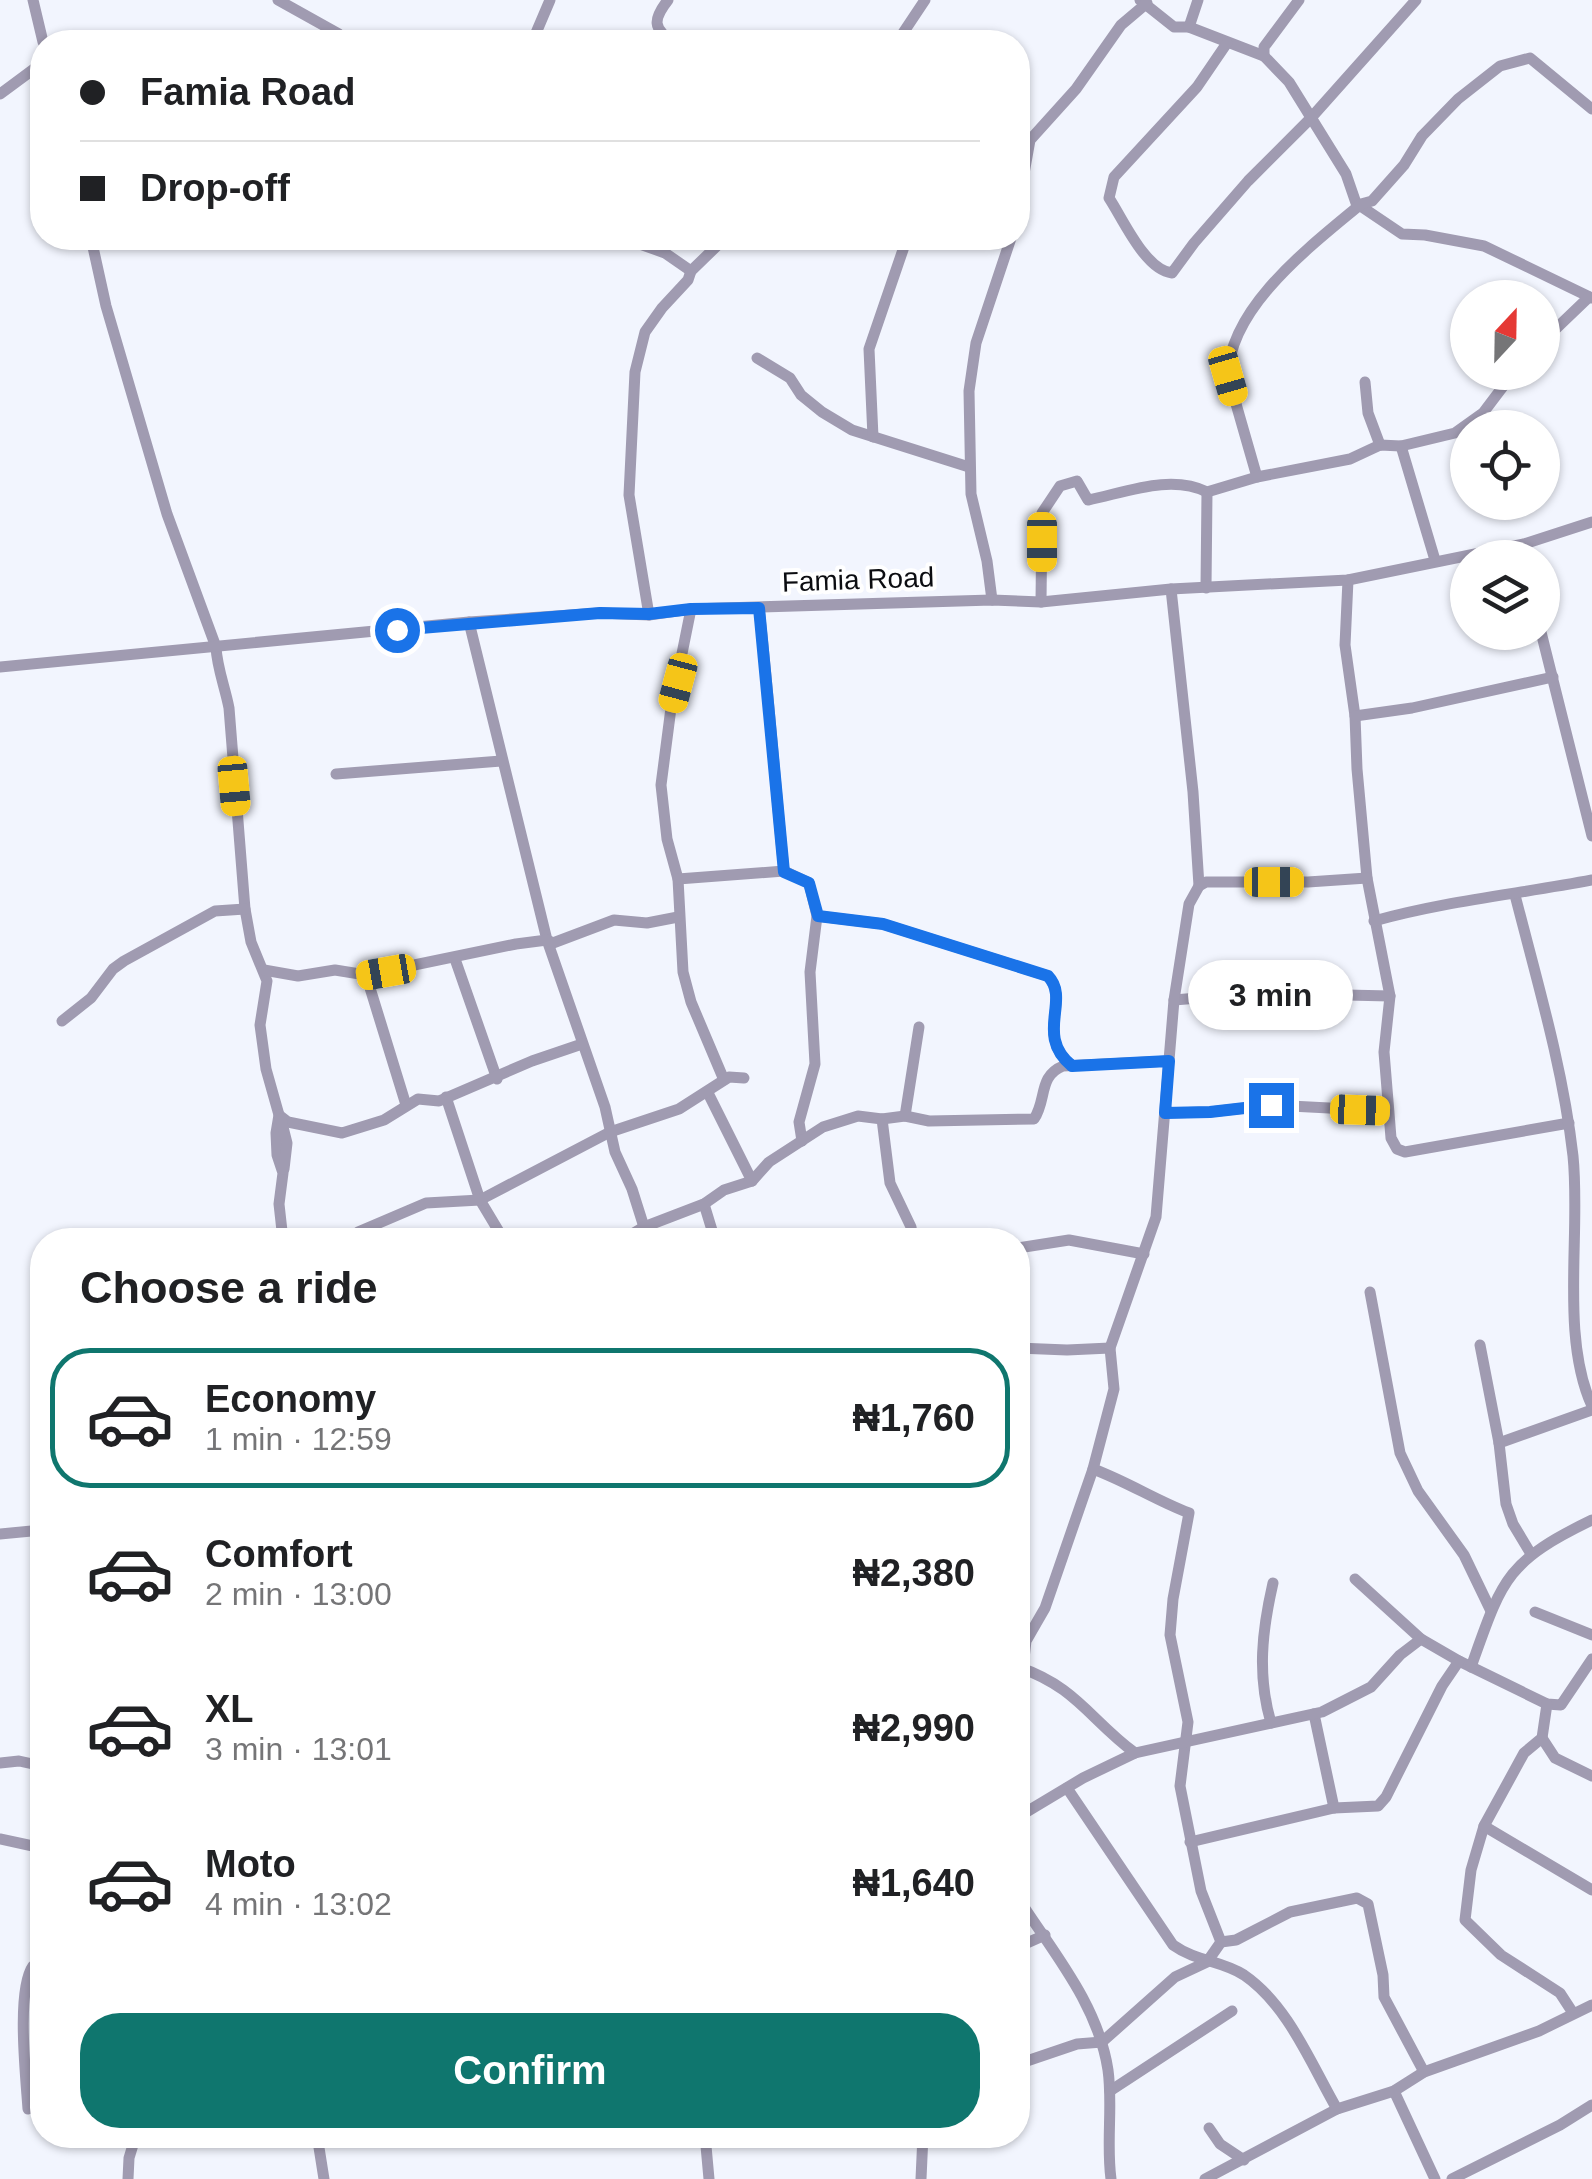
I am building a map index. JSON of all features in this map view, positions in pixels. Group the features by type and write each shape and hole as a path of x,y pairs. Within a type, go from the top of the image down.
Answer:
{"street":[{"path":"32,0 40,30"},
{"path":"278,0 332,30"},
{"path":"537,30 550,0"},
{"path":"657,30 655,24 668,0"},
{"path":"904,30 925,0"},
{"path":"1190,27 1198,0"},
{"path":"1264,56 1264,47 1299,0"},
{"path":"1227,43 1197,86 1114,177 1109,198 1140,249 1164,272 1177,269 1194,243 1248,181 1310,119 1416,0"},
{"path":"1030,140 1076,90 1143,2 1174,27 1190,27 1264,56 1289,82 1346,174 1356,204 1402,234 1498,250 1590,297 1560,325"},
{"path":"1256,476 1228,376 1232,343 1293,259 1360,204 1372,201 1440,116 1500,66 1530,58 1592,110"},
{"path":"0,94 30,72"},
{"path":"94,250 106,306 167,514 216,647 228,708 245,908 251,942 264,970 266,996 260,1025 266,1069 288,1142 278,1204 281,1228"},
{"path":"660,250 692,271"},
{"path":"649,614 629,495 635,372 645,332 713,250"},
{"path":"873,437 869,349 902,250"},
{"path":"992,600 971,494 969,391 976,342 1008,250"},
{"path":"757,358 790,378 801,395 852,430 969,467"},
{"path":"1365,382 1368,413 1380,445"},
{"path":"1041,602 1042,512 1060,486 1077,481 1088,500 1174,482 1208,492 1256,476 1350,459 1380,445 1400,446 1455,433 1473,423 1500,390"},
{"path":"1400,446 1435,560"},
{"path":"1206,588 1208,492"},
{"name":"Famia Road","path":"1536,540 1592,522"},
{"name":"Famia Road","path":"0,667 600,613 992,600 1041,602 1348,580 1450,557"},
{"path":"1348,580 1345,645 1356,716 1356,770 1367,878 1390,996 1384,1052 1392,1138 1397,1149 1405,1152 1569,1123"},
{"path":"1170,590 1193,792 1199,886"},
{"path":"759,608 784,872"},
{"path":"691,609 671,708 661,785 667,839 678,879 684,972 691,1002 724,1080"},
{"path":"470,622 547,940 644,1227 752,1181 770,1162 823,1127 858,1116 906,1116 929,1121 1034,1119 1048,1076 1054,1070 1169,1061"},
{"path":"1546,650 1592,836"},
{"path":"1356,716 1412,708 1553,676"},
{"path":"336,774 501,761"},
{"path":"678,879 784,872 809,883 818,916 810,972 815,1064 799,1122 802,1142"},
{"path":"1030,1633 1045,1608 1093,1468 1114,1389 1110,1348 1156,1217 1174,1000 1189,904 1199,886 1206,882 1367,878"},
{"path":"1374,920 1432,904 1516,895 1592,880"},
{"path":"1499,1443 1592,1408 1584,1390 1572,1291 1577,1202 1569,1123 1516,895"},
{"path":"62,1021 91,998 112,969 124,961 215,911 245,908"},
{"path":"818,916 883,924 1048,976 1057,990 1054,1044 1072,1066"},
{"path":"264,970 298,976 335,970 366,975 547,940 553,943 614,920 647,923 678,917"},
{"path":"455,958 497,1079"},
{"path":"366,975 406,1105"},
{"path":"1174,1000 1258,993 1390,996"},
{"path":"906,1116 919,1027"},
{"path":"280,1115 288,1122 342,1133 384,1120 418,1099 438,1101 582,1044"},
{"path":"367,1228 426,1202 480,1200 610,1132 679,1109 724,1080 744,1078"},
{"path":"708,1093 752,1181"},
{"path":"446,1097 480,1200 497,1228"},
{"path":"1165,1113 1271,1105 1387,1111"},
{"path":"882,1119 890,1183 911,1228"},
{"path":"704,1204 711,1228"},
{"path":"1030,1246 1070,1240 1144,1254"},
{"path":"1370,1292 1400,1454 1418,1491 1464,1555 1490,1611"},
{"path":"1480,1345 1506,1504 1531,1554"},
{"path":"1030,1348 1110,1348"},
{"path":"1093,1468 1189,1514 1170,1635 1188,1722 1180,1786 1201,1891 1221,1942"},
{"path":"1190,1842 1334,1808 1370,1808 1382,1802 1442,1686 1465,1664 1514,1568 1531,1554 1592,1520"},
{"path":"0,1534 30,1531"},
{"path":"1355,1579 1421,1639 1546,1704 1561,1705 1592,1659"},
{"path":"1271,1722 1263,1694 1261,1660 1273,1583"},
{"path":"1536,1612 1592,1635"},
{"path":"1030,1810 1135,1754 1314,1714 1372,1687 1421,1639"},
{"path":"1030,1673 1075,1696 1135,1754"},
{"path":"1546,1704 1542,1738 1555,1758 1592,1776"},
{"path":"1314,1714 1334,1808"},
{"path":"1542,1738 1524,1753 1484,1826 1471,1870 1465,1920 1500,1955 1560,1993 1573,2013"},
{"path":"0,1764 30,1763"},
{"path":"1067,1788 1172,1945 1196,1960 1232,1969 1269,1996 1337,2109"},
{"path":"1484,1826 1592,1890"},
{"path":"0,1839 30,1845"},
{"path":"1030,2060 1077,2044 1102,2042 1175,1977 1207,1962 1221,1942 1236,1940 1290,1912 1358,1898 1368,1904 1384,1997 1424,2072"},
{"path":"1030,1914 1081,1995 1102,2042 1110,2091 1107,2139 1111,2179"},
{"path":"1030,1942 1045,1935"},
{"path":"28,2109 23,2028 30,1972"},
{"path":"1205,2179 1228,2173 1244,2160 1337,2109 1394,2091 1424,2072 1539,2031 1592,2005"},
{"path":"1110,2091 1232,2011"},
{"path":"1394,2091 1436,2179"},
{"path":"1452,2179 1560,2125 1592,2104"},
{"path":"1209,2128 1220,2144 1244,2160"},
{"path":"128,2179 132,2148"},
{"path":"319,2148 324,2179"},
{"path":"705,2148 708,2179"},
{"path":"921,2179 922,2148"}],"route":[{"path":"397,630 600,613 759,608 784,872 809,883 818,916 883,924 1048,976 1057,990 1052,1027 1054,1044 1062,1058 1072,1066 1169,1061 1165,1113 1271,1105"}]}
